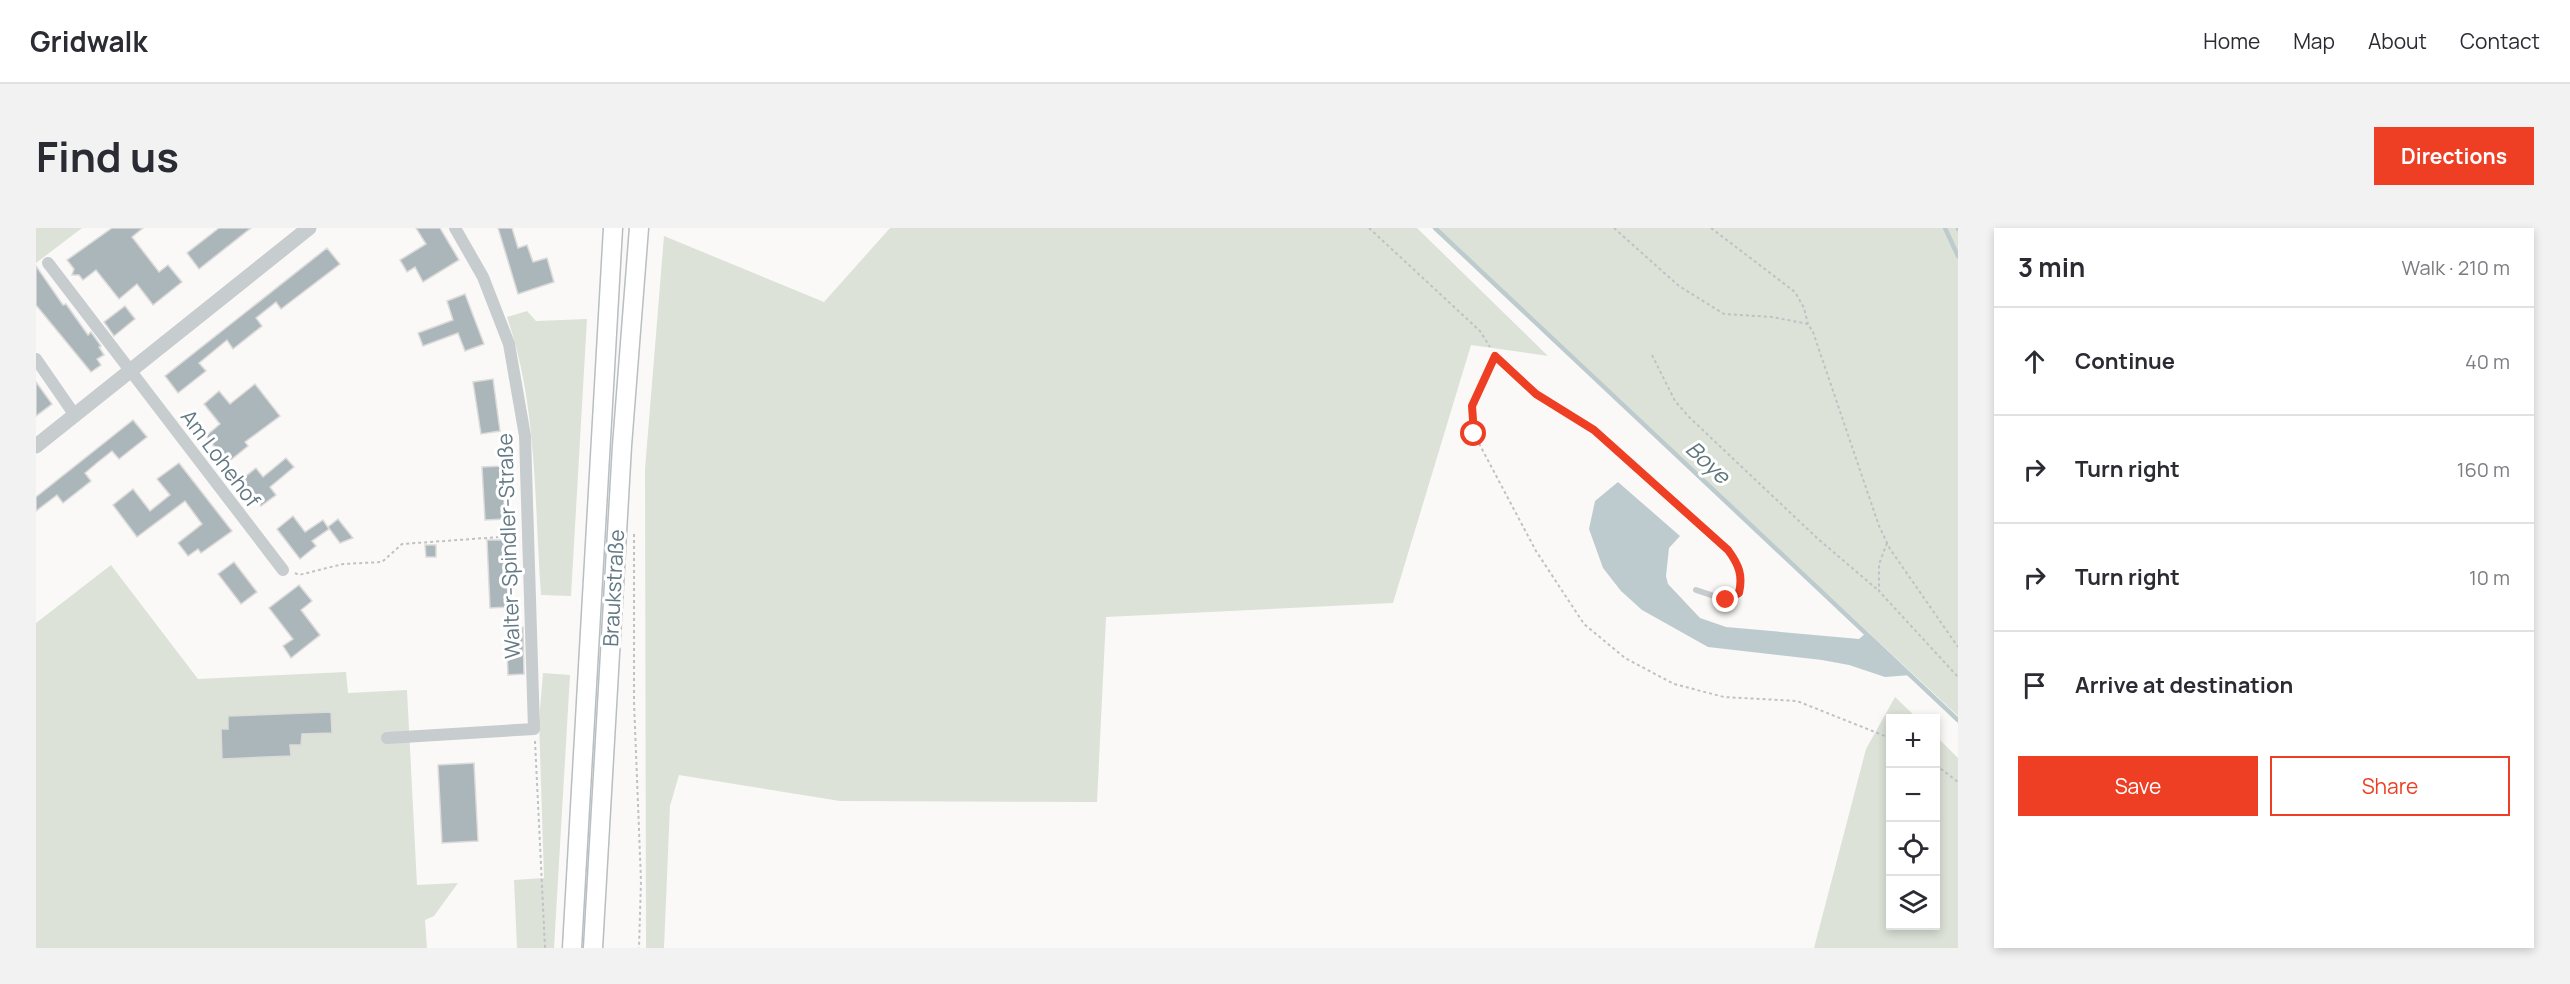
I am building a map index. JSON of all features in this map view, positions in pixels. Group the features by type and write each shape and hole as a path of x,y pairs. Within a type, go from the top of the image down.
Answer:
{"main road":[{"name":"Braukstraße","path":"572,948 614,228"},
{"name":"Braukstraße","path":"594,948 621,458 639,228"}],"street":[{"path":"36,446 309,228"},
{"name":"Walter-Spindler-Straße","path":"455,228 483,277 509,344 525,436 534,729"},
{"name":"Am Lohehof","path":"48,262 283,570"},
{"path":"36,360 74,414"},
{"path":"387,738 534,729"}],"lane":[{"path":"1495,356 1536,394 1594,430 1728,550 1737,562 1742,578 1739,593 1726,600 1696,591"}],"path":[{"path":"1370,228 1480,331 1495,356 1472,406 1474,434 1536,551 1584,624 1625,658 1674,684 1724,697 1797,701 1886,736"},
{"path":"1614,228 1679,286 1724,314 1772,317 1808,324"},
{"path":"1711,228 1795,292 1804,308 1808,324 1814,332 1887,543 1958,647"},
{"path":"1652,355 1675,401 1689,417 1817,538 1879,591 1958,677"},
{"path":"634,529 634,702 641,881 639,948"},
{"path":"283,570 299,575 343,564 382,562 402,544 529,535"},
{"path":"1879,591 1879,564 1887,543"},
{"path":"534,729 545,948"},
{"path":"1939,768 1958,782"}],"shaded area":[{"path":"36,228 82,228 36,263"},
{"path":"890,228 1417,228 1548,356 1471,345 1393,603 1106,617 1097,802 840,801 679,775 670,806 664,948 646,948 645,469 664,236 824,302"},
{"path":"1435,228 1958,228 1958,716"},
{"path":"527,311 536,321 587,319 571,596 541,595 530,420 517,351 507,317"},
{"path":"1618,482 1680,536 1669,548 1666,576 1668,584 1700,618 1726,627 1859,639 1866,633 1911,675 1885,677 1849,665 1822,660 1708,647 1642,610 1621,591 1603,568 1589,529 1595,501"},
{"path":"111,565 198,679 346,672 348,693 407,690 417,885 458,883 434,916 425,920 427,948 36,948 36,623"},
{"path":"543,673 570,675 554,948 517,948 514,880 544,878 539,721"},
{"path":"1895,697 1913,714 1886,714 1886,930 1940,930 1940,740 1958,758 1958,948 1814,948 1866,749"}],"building":[{"path":"112,228 143,228 132,237 159,272 168,265 182,282 153,305 137,284 119,299 96,270 83,280 79,275 72,275 74,269 67,260"},
{"path":"219,228 251,228 199,269 187,253"},
{"path":"416,228 440,228 459,260 423,282 415,267 407,272 400,260 426,244"},
{"path":"498,228 512,228 518,248 527,245 533,262 547,258 554,282 518,294"},
{"path":"327,248 340,264 281,309 276,302 256,318 262,326 233,349 227,340 199,363 206,371 178,393 165,376"},
{"path":"36,266 63,305 66,304 88,335 91,332 101,346 99,347 104,355 97,359 101,365 91,372 36,305"},
{"path":"465,294 484,344 465,351 458,333 423,346 418,333 453,320 447,301"},
{"path":"125,306 135,319 114,336 104,322"},
{"path":"493,379 500,431 481,434 473,382"},
{"path":"36,382 52,404 36,416"},
{"path":"255,384 280,416 245,442 248,446 227,463 206,436 220,424 204,404 219,391 230,404"},
{"path":"133,420 147,437 119,459 112,451 85,473 91,481 63,503 57,495 36,511 36,497"},
{"path":"286,458 294,467 270,487 276,495 261,506 241,480 256,468 263,477"},
{"path":"179,463 232,531 201,553 198,549 188,556 178,543 202,524 185,501 137,537 113,505 133,489 150,511 170,495 157,479"},
{"path":"502,466 505,519 485,520 482,467"},
{"path":"293,516 305,532 323,520 329,529 312,541 316,546 300,559 277,529"},
{"path":"338,519 353,538 340,543 328,527"},
{"path":"487,540 505,540 509,607 490,608"},
{"path":"425,545 436,545 436,557 426,557"},
{"path":"234,562 257,592 241,604 218,574"},
{"path":"299,585 312,601 301,610 320,635 291,658 283,646 293,639 269,608"},
{"path":"523,627 524,674 508,675 506,628"},
{"path":"331,712 332,733 302,734 301,745 290,745 291,756 222,759 221,729 228,729 228,716"},
{"path":"474,763 478,841 442,843 438,765"}],"waterway":[{"name":"Boye","path":"1435,228 1958,720"},
{"path":"1945,228 1958,256"}],"route":[{"path":"1474,434 1472,406 1495,356 1536,394 1594,430 1674,499 1728,550 1737,562 1742,578 1739,593 1726,600"}]}
